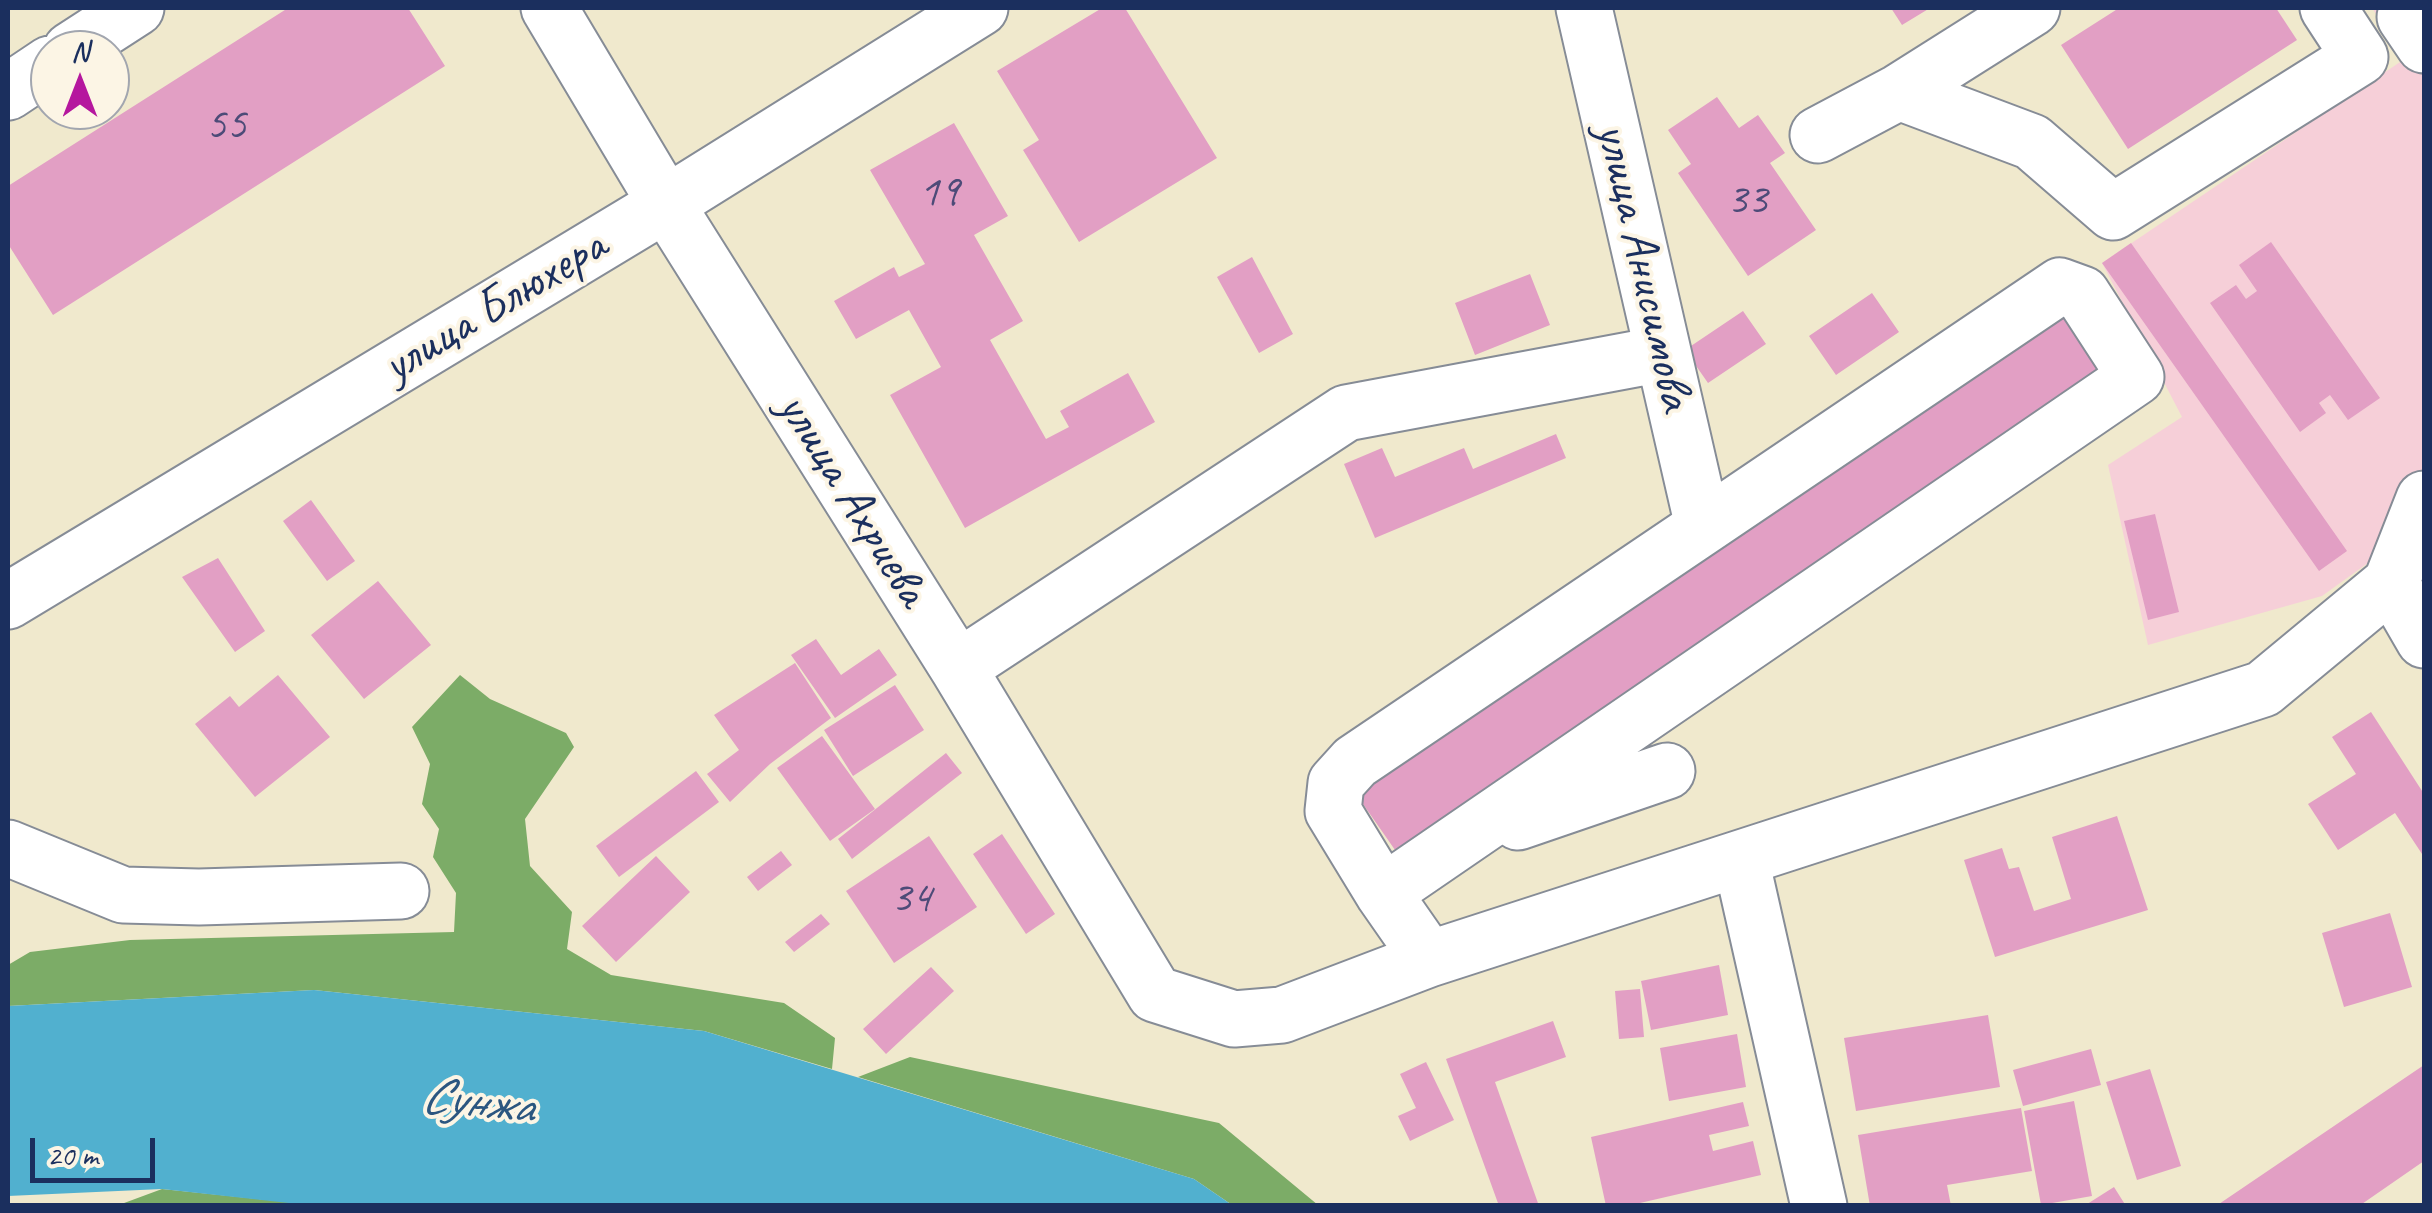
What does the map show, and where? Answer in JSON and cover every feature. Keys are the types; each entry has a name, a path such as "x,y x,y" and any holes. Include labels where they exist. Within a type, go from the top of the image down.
{"street":[{"path":"102,30 136,8"},
{"name":"улица Ахриева","path":"549,8 1155,994 1234,1020 1282,1015 1429,959"},
{"name":"улица Блюхера","path":"8,601 666,204 980,8"},
{"name":"улица Анисимова","path":"1584,8 1703,526"},
{"path":"1818,134 1899,92 2032,8"},
{"path":"1899,92 2032,142 2113,212 2360,58 2328,8"},
{"path":"2411,8 2405,17 2424,45"},
{"path":"8,92 30,77"},
{"path":"1383,892 2136,377 2082,294 2060,286 1355,762 1336,782 1333,811 1383,892 1429,959 2264,689 2392,583 2424,499"},
{"path":"958,668 1346,414 1662,354"},
{"path":"2392,583 2424,640"},
{"path":"1457,842 1667,772"},
{"path":"8,848 123,896 400,891"},
{"path":"1741,860 1819,1206"}],"shaded area":[{"path":"2372,8 2424,8 2424,480 2386,550 2322,596 2148,645 2108,465 2182,417 2102,263 2406,58"}],"green space":[{"path":"460,675 490,699 566,733 574,747 525,819 530,866 572,912 567,949 611,975 784,1003 835,1038 832,1069 704,1031 314,990 8,1006 8,965 30,952 130,940 454,932 456,893 433,857 439,829 422,804 430,764 412,727"},
{"path":"910,1057 1219,1123 1318,1205 1232,1205 1194,1179 858,1077"},
{"path":"162,1189 316,1205 116,1206"}],"water":[{"name":"Сунжа","path":"314,990 704,1031 1194,1179 1232,1205 316,1206 162,1189 8,1196 8,1006"}],"building":[{"path":"288,8 408,8 445,66 53,315 8,244 8,186 96,130 130,130 130,108"},
{"path":"1102,8 1125,8 1217,158 1079,242 1023,150 1039,140 997,71"},
{"path":"1891,8 1930,8 1902,25"},
{"path":"2119,8 2276,8 2297,40 2128,149 2061,45"},
{"path":"1717,97 1739,128 1758,115 1785,153 1770,163 1816,230 1748,276 1678,173 1691,164 1668,130"},
{"path":"954,123 1008,216 974,235 1023,321 990,340 1046,439 1069,427 1060,411 1128,373 1155,422 965,528 890,395 941,367 909,310 856,339 834,301 894,267 899,277 925,264 870,170"},
{"path":"2271,242 2380,398 2348,420 2330,395 2319,403 2326,413 2300,432 2210,303 2236,285 2246,299 2257,291 2239,265"},
{"path":"2131,243 2347,551 2319,571 2102,263"},
{"path":"1252,257 1293,334 1259,353 1217,277"},
{"path":"1530,274 1550,325 1475,355 1455,303"},
{"path":"1872,293 1899,332 1836,375 1809,336"},
{"path":"2061,308 2106,373 1402,860 1356,794"},
{"path":"1743,311 1766,344 1708,383 1685,350"},
{"path":"1556,434 1566,458 1375,538 1344,464 1382,448 1395,477 1464,448 1473,469"},
{"path":"311,500 355,561 327,581 283,521"},
{"path":"2155,514 2179,612 2148,620 2124,521"},
{"path":"218,558 265,631 235,652 182,577"},
{"path":"378,581 431,645 364,699 311,635"},
{"path":"816,639 841,675 879,649 897,675 835,718 791,655"},
{"path":"795,663 831,718 770,764 730,802 707,774 739,750 714,715"},
{"path":"278,675 330,737 255,797 195,724 230,696 239,707"},
{"path":"895,685 924,730 853,776 824,730"},
{"path":"2371,712 2424,794 2424,857 2395,813 2338,850 2308,804 2356,774 2332,737"},
{"path":"822,736 875,809 830,841 777,768"},
{"path":"946,753 962,773 852,859 838,839"},
{"path":"696,771 719,802 619,877 596,846"},
{"path":"2117,816 2148,910 1995,957 1964,860 2002,848 2009,869 2019,867 2034,911 2071,899 2052,837"},
{"path":"1002,834 1055,914 1026,934 973,854"},
{"path":"929,836 977,907 894,963 846,891"},
{"path":"781,851 792,865 758,891 747,877"},
{"path":"656,856 690,892 616,962 582,926"},
{"path":"2390,913 2412,987 2344,1007 2322,933"},
{"path":"821,914 830,924 794,952 785,942"},
{"path":"1719,965 1728,1015 1651,1030 1641,981"},
{"path":"931,967 954,991 886,1054 863,1029"},
{"path":"1640,989 1644,1037 1619,1039 1615,991"},
{"path":"1988,1015 2000,1087 1856,1111 1844,1038"},
{"path":"1553,1021 1566,1057 1495,1082 1539,1206 1499,1206 1446,1059"},
{"path":"1737,1034 1746,1087 1669,1101 1660,1048"},
{"path":"2091,1049 2101,1085 2023,1106 2013,1070"},
{"path":"1426,1062 1454,1120 1410,1141 1398,1116 1416,1108 1400,1074"},
{"path":"2424,1065 2424,1161 2359,1206 2216,1206"},
{"path":"2150,1069 2181,1166 2137,1180 2106,1082"},
{"path":"2074,1101 2092,1196 2041,1205 2024,1111"},
{"path":"1743,1102 1749,1126 1709,1135 1713,1151 1753,1141 1761,1175 1627,1206 1606,1206 1591,1137"},
{"path":"2021,1108 2032,1171 1947,1185 1951,1206 1870,1206 1858,1135"},
{"path":"2114,1187 2126,1206 2084,1206"}]}
